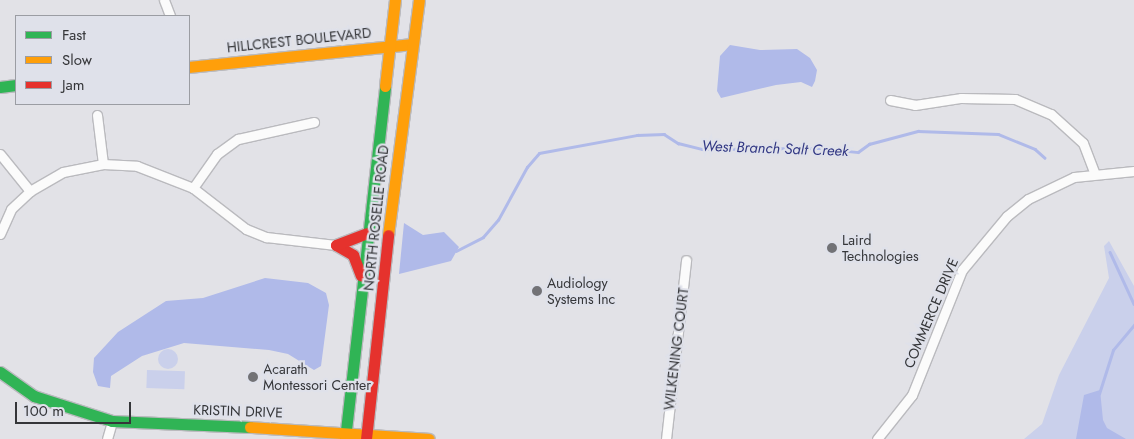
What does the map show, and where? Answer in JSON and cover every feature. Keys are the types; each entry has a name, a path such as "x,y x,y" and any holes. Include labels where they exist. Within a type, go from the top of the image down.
{"main road":[{"name":"NORTH ROSELLE ROAD","path":"345,435 387,46 395,0"},
{"name":"NORTH ROSELLE ROAD","path":"367,436 412,44 419,0"},
{"name":"HILLCREST BOULEVARD","path":"190,67 412,44"},
{"path":"0,87 15,85"},
{"path":"336,245 367,233"},
{"path":"336,245 352,255 362,277"},
{"name":"KRISTIN DRIVE","path":"0,372 34,396 112,421 367,436"},
{"path":"367,436 429,439"}],"street":[{"path":"164,0 170,15"},
{"path":"890,100 915,105 960,98 1015,99 1057,120 1083,143 1096,174"},
{"path":"97,115 103,164"},
{"path":"193,188 217,154 238,139 314,122"},
{"path":"0,154 30,191"},
{"path":"0,234 11,209 30,191 63,172 103,164 136,166 193,188 246,229 266,237 336,245"},
{"name":"COMMERCE DRIVE","path":"877,439 912,395 962,270 975,252 1028,198 1074,177 1134,171"},
{"name":"WILKENING COURT","path":"666,439 686,260"},
{"path":"108,439 112,421"}],"shaded area":[{"path":"1109,241 1134,286 1134,439 1024,439 1042,424 1059,375 1109,278 1104,246"},
{"path":"164,349 172,349 178,355 178,363 172,369 164,369 158,363 158,355"},
{"path":"147,370 185,371 184,389 146,388"}],"water":[{"path":"730,45 760,50 797,49 810,58 817,70 815,81 812,87 801,82 776,85 721,98 717,91 720,56"},
{"path":"404,223 423,235 444,232 459,247 451,261 399,274"},
{"path":"265,278 308,283 326,293 329,305 321,366 314,370 288,354 269,350 184,343 142,356 111,376 110,388 98,386 93,372 94,358 118,332 166,301 203,298"},
{"path":"1100,390 1103,420 1107,428 1126,439 1076,439 1084,395"}],"waterway":[{"name":"West Branch Salt Creek","path":"456,251 483,237 498,220 527,167 539,153 637,135 664,134 678,143 702,149 819,148 858,152 869,144 918,131 998,134 1035,149 1045,158"},
{"name":"West Branch Salt Creek","path":"1110,252 1134,304"},
{"name":"West Branch Salt Creek","path":"1099,394 1113,350 1134,325"}],"traffic: fast":[{"path":"0,87 15,85"},
{"path":"345,439 385,86"},
{"path":"0,372 34,396 112,421 250,427"}],"traffic: slow":[{"path":"385,86 395,0"},
{"path":"388,235 419,0"},
{"path":"190,67 412,44"},
{"path":"250,427 429,439"}],"traffic: jam":[{"path":"336,245 367,233"},
{"path":"366,439 388,235"},
{"path":"336,245 353,255 361,276"}],"place":[{"name":"Laird Technologies","path":"832,248"},
{"name":"Audiology Systems Inc","path":"537,291"},
{"name":"Acarath Montessori Center","path":"253,377"}]}
